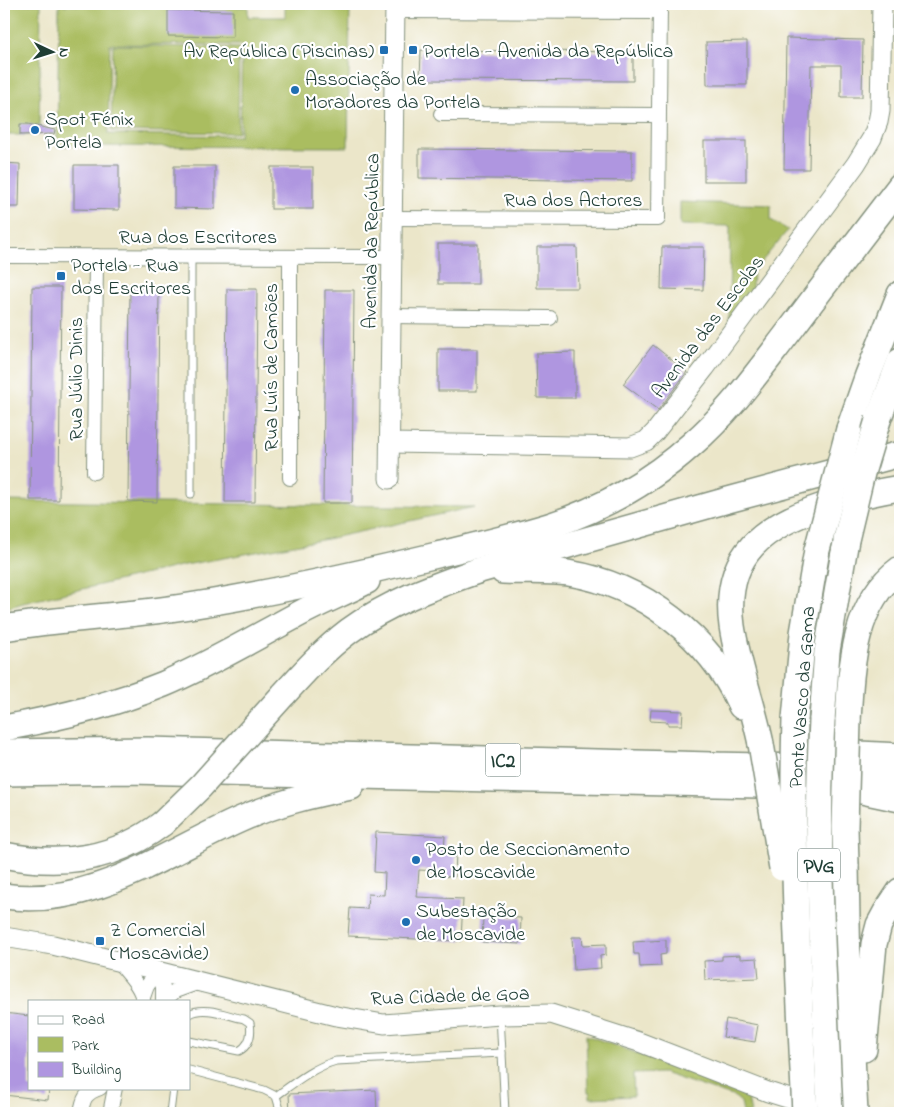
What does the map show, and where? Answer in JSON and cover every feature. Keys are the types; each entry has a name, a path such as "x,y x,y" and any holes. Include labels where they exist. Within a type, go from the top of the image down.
{"highway":[{"path":"4,628 160,610 244,598 306,586 550,526 620,495 642,483 672,461 709,430 723,415 900,186"},
{"name":"Ponte Vasco da Gama","path":"804,1113 793,834 795,719 804,633 817,550 849,429 871,366 900,294"},
{"name":"Ponte Vasco da Gama","path":"830,1113 818,834 819,774 827,651 846,540 862,474 878,420 900,360"},
{"path":"4,855 39,860 64,860 92,857 112,852 136,842 163,823 201,786 282,695 321,655 350,630 397,602 480,570 900,454"},
{"path":"798,954 756,717 743,675 732,624 732,588 736,573 744,557 754,543 768,531 785,521 840,501 900,488"},
{"path":"4,728 77,713 165,683 212,662 299,614 339,596 395,565"},
{"path":"856,1113 848,978 845,827 848,721 853,659 864,618 872,599 881,586 900,569"},
{"path":"480,570 568,573 608,584 644,600 663,612 699,643 730,683 761,744"},
{"name":"IC2","path":"4,752 148,750 806,766 862,772 900,779"},
{"path":"712,765 859,754 900,756"},
{"name":"IC2","path":"4,773 130,771 806,786 862,791 900,799"},
{"path":"4,896 48,896 85,889 136,871 266,808 314,794 403,777"},
{"path":"856,1113 874,944 879,925 900,891"}],"street":[{"name":"Avenida das Escolas","path":"390,443 630,447 646,441 705,368 864,152 875,130 880,111 882,4"},
{"name":"Avenida da República","path":"389,479 395,8"},
{"path":"395,8 660,8"},
{"name":"Rua dos Actores","path":"393,218 658,219 660,8"},
{"path":"442,114 658,115"},
{"name":"Rua dos Escritores","path":"4,256 392,257"},
{"name":"Rua Júlio Dinis","path":"94,472 96,256"},
{"name":"Rua Luís de Camões","path":"290,257 290,478"},
{"path":"392,316 550,318"},
{"name":"Rua Cidade de Goa","path":"4,937 53,945 336,1016 384,1024 500,1015 551,1014 639,1042 768,1092 838,1113"},
{"name":"Rua Cidade de Goa","path":"4,946 26,941"},
{"path":"116,960 134,982 143,999"},
{"path":"143,999 147,986 158,971"},
{"path":"158,971 163,987 163,1000"},
{"path":"164,1000 175,991 200,982"},
{"path":"80,1113 84,1099 89,1092 94,1090"},
{"path":"110,1113 115,1090"}],"lane":[{"path":"191,256 191,494"},
{"path":"190,1013 195,1010 202,1010 244,1020 250,1023 251,1031 249,1042 238,1051 190,1042"},
{"path":"500,1015 505,1113"},
{"path":"276,1096 325,1064 336,1061 502,1053"},
{"path":"190,1070 264,1090 276,1096 281,1113"},
{"path":"170,1113 173,1090"}],"green space":[{"path":"4,4 41,4 39,135 4,135"},
{"name":"Associação de Moradores da Portela","path":"285,4 350,4 348,147 57,146 59,5 248,7 248,17 285,17","holes":["110,44 242,45 240,136 108,134"]},
{"path":"113,45 239,48 238,133 111,131"},
{"path":"680,202 771,205 771,220 788,230 753,272 752,291 729,323 730,226 680,225"},
{"path":"4,501 474,507 327,539 185,565 4,609"},
{"path":"586,1035 738,1090 748,1099 751,1113 743,1113 741,1102 735,1097 663,1073 633,1074 634,1096 590,1098 590,1092 588,1092"}],"building":[{"path":"168,10 233,11 233,37 168,36"},
{"path":"786,38 863,40 862,97 841,97 841,65 811,65 809,169 784,169"},
{"path":"747,41 747,85 707,85 706,42"},
{"path":"421,50 633,52 633,81 420,80"},
{"path":"20,124 55,130 54,134 20,135"},
{"path":"704,141 746,141 746,181 704,181"},
{"path":"419,149 632,151 632,181 419,178"},
{"path":"4,163 20,164 19,207 4,207"},
{"path":"74,165 119,165 119,210 74,209"},
{"path":"174,166 215,166 215,209 174,208"},
{"path":"271,167 313,167 313,209 271,209"},
{"path":"438,244 478,244 478,284 438,284"},
{"path":"537,247 577,247 578,288 537,288"},
{"path":"662,247 704,247 703,290 661,289"},
{"path":"32,287 61,287 59,500 30,500"},
{"path":"130,287 159,288 157,502 128,501"},
{"path":"227,289 257,289 255,502 225,502"},
{"path":"325,290 354,290 352,503 323,503"},
{"path":"653,345 687,372 658,410 623,384"},
{"path":"438,349 477,349 477,391 438,391"},
{"path":"575,352 575,398 537,398 536,353"},
{"path":"651,710 683,711 682,725 668,725 668,722 650,721"},
{"path":"376,832 445,836 444,851 456,852 455,877 439,876 439,871 419,870 417,897 463,899 461,941 348,936 350,908 367,909 368,894 384,895 385,873 374,872"},
{"path":"483,916 521,918 520,944 482,942"},
{"path":"572,937 582,937 583,945 606,944 606,955 600,956 601,968 574,970"},
{"path":"666,940 666,954 660,955 661,966 640,967 639,954 634,954 633,942"},
{"path":"740,955 740,959 757,958 759,978 705,980 704,961 722,960 722,956"},
{"path":"4,1013 28,1016 28,1090 49,1090 48,1100 4,1095"},
{"path":"726,1019 758,1025 755,1042 723,1037"},
{"path":"376,1090 377,1113 290,1113 289,1094"}],"place":[{"name":"Av República (Piscinas)","path":"384,50"},
{"name":"Portela - Avenida da República","path":"413,50"},
{"name":"Associação de Moradores da Portela","path":"295,90"},
{"name":"Spot Fénix Portela","path":"35,130"},
{"name":"Portela - Rua dos Escritores","path":"61,276"},
{"name":"Posto de Seccionamento de Moscavide","path":"416,860"},
{"name":"Subestação de Moscavide","path":"406,922"},
{"name":"Z Comercial (Moscavide)","path":"100,941"}]}
